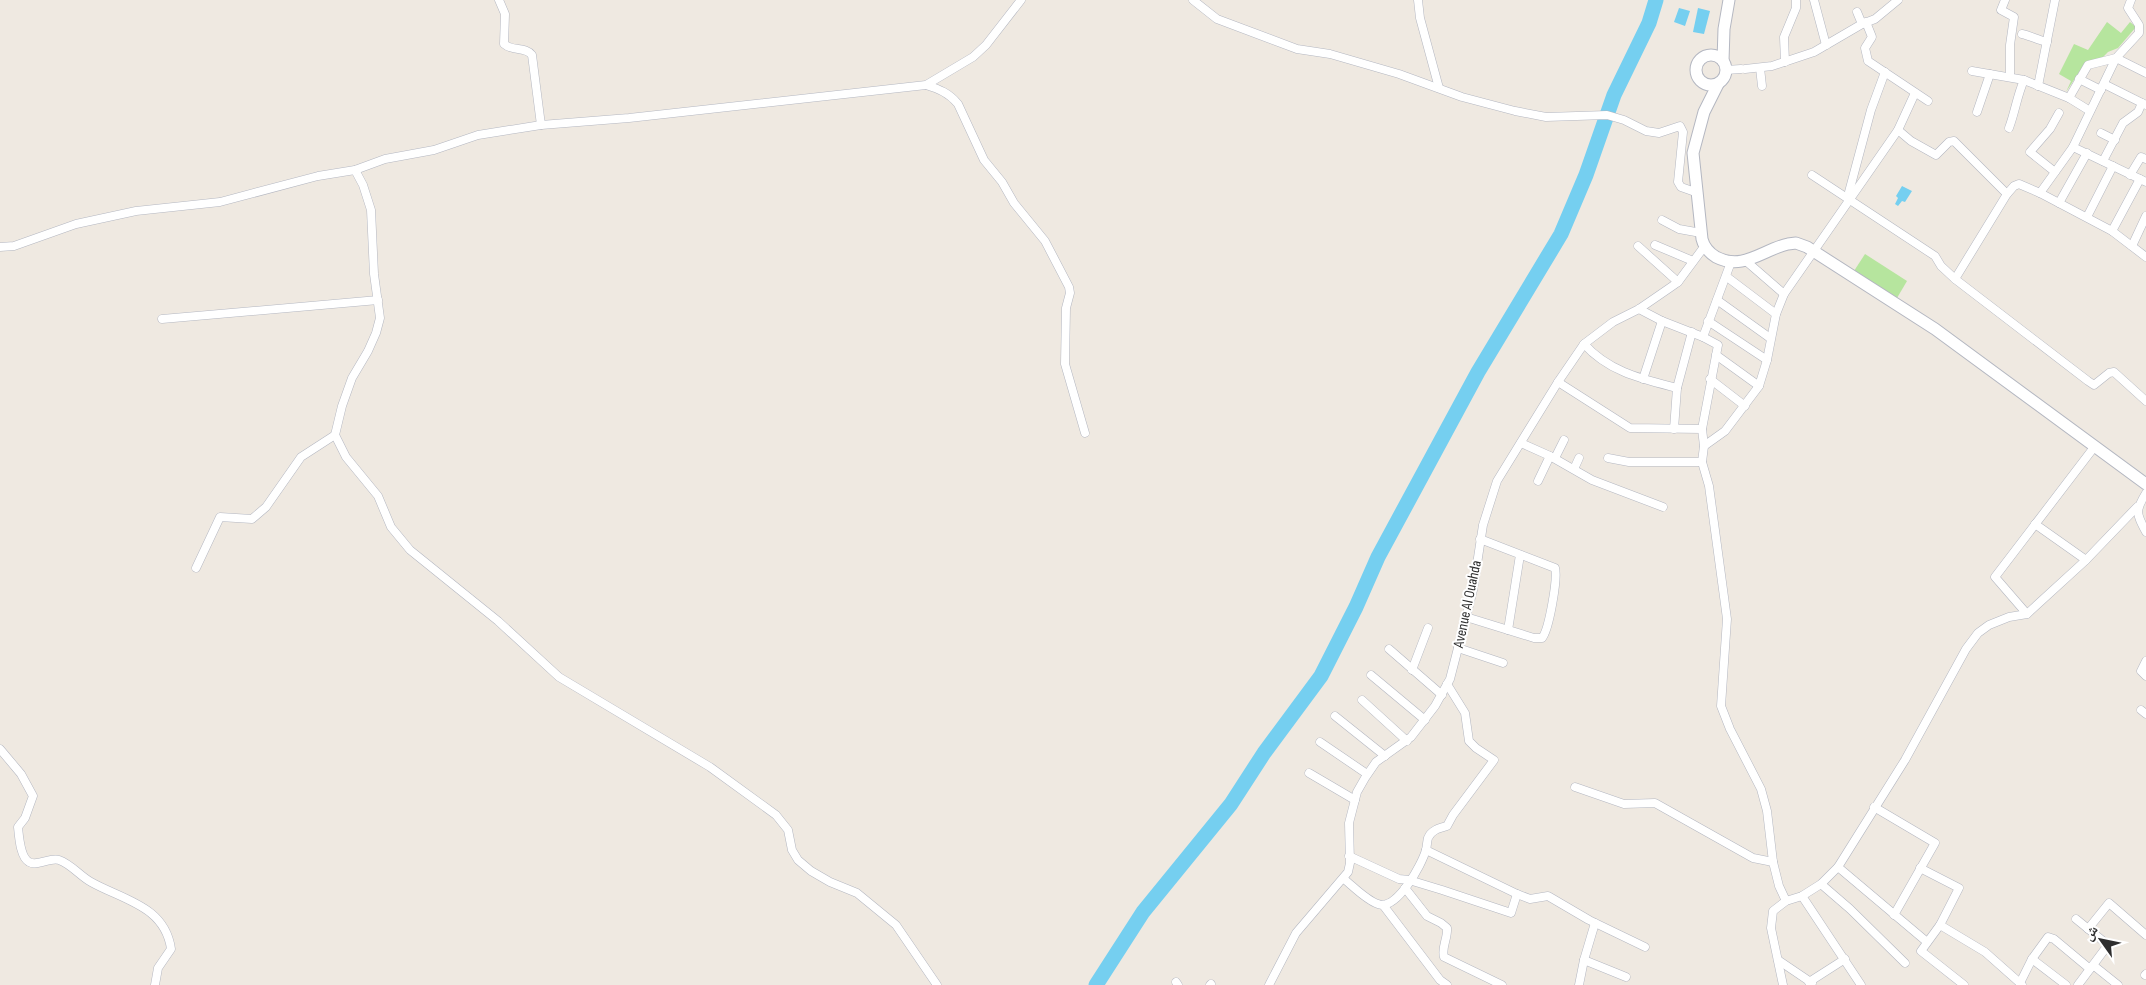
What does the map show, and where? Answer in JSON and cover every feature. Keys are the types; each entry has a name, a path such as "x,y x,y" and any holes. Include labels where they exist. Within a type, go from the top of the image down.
{"street":[{"path":"498,0 505,14 504,44 512,50 524,50 532,55 541,125"},
{"path":"926,85 973,57 986,45 1022,0"},
{"path":"1194,0 1216,19 1298,49 1330,54 1514,111 1546,117 1607,115 1624,120 1646,131 1659,133 1680,126 1683,132 1678,182 1681,187 1698,193"},
{"path":"1418,0 1420,18 1439,88"},
{"path":"1729,0 1724,29 1724,78 1718,84 1704,112 1693,153 1704,247 1716,256 1731,262 1746,261 1777,246 1788,244 1796,243 1813,250 1934,329 2146,484"},
{"path":"1785,62 1784,37 1796,8 1796,0"},
{"path":"1814,0 1826,45"},
{"path":"1711,55 1725,65 1743,69 1760,68 1785,62 1814,52 1864,23 1875,19 1891,3 1898,0"},
{"path":"2005,0 2001,10 2014,17 2010,45 2010,76"},
{"path":"2038,86 2055,0"},
{"path":"2040,193 2073,146 2116,58 2143,35 2128,8 2131,0"},
{"path":"1857,12 1872,37 1865,48 1866,58 1928,101"},
{"path":"1718,84 1709,85 1702,81 1697,74 1697,65 1703,58 1711,55 1724,29"},
{"path":"2022,34 2047,42"},
{"path":"2069,98 2090,63 2116,58 2146,73"},
{"path":"1760,68 1762,86"},
{"path":"1972,71 2010,76 2024,80 2069,98 2090,111"},
{"path":"1850,200 1849,192 1871,110 1885,72"},
{"path":"1977,112 1990,74"},
{"path":"2080,79 2144,104 2138,112 2122,123 2104,161"},
{"path":"2009,128 2016,110 2016,100 2024,80"},
{"path":"1702,81 1704,112"},
{"path":"0,247 14,246 85,222 136,211 220,202 318,176 355,170 386,159 455,144 478,135 541,125 629,118 926,85 943,90 952,96 958,104 984,160 1044,241 1069,287 1070,293 1066,308 1065,364 1085,433"},
{"path":"1704,446 1725,431 1759,386 1767,360 1776,314 1784,294 1898,130 1915,93"},
{"path":"2055,172 2030,152 2050,129 2059,113"},
{"path":"1898,130 1916,145 1936,155 1949,142 1954,141 2007,194"},
{"path":"2102,133 2115,140"},
{"path":"2073,146 2143,181 2112,231"},
{"path":"2059,203 2087,153"},
{"path":"2130,175 2141,157 2146,159"},
{"path":"2087,217 2113,166"},
{"path":"355,170 363,185 371,210 380,318 376,333 352,378 342,406 335,435 346,457 378,496 391,526 410,550 498,622 559,677 710,768 776,815 788,830 792,850 798,860 811,871 830,882 857,894 896,925 937,985"},
{"path":"1812,174 1935,256 1941,266 1955,279 2088,381 2094,385 2109,373 2114,372 2146,401"},
{"path":"1955,279 2007,194 2014,186 2019,184 2112,231 2146,257"},
{"path":"2132,246 2146,216"},
{"path":"1662,220 1679,229 1696,234 1701,233"},
{"path":"1655,244 1693,261"},
{"path":"1638,246 1678,282"},
{"name":"Avenue Al Ouahda","path":"1269,985 1296,933 1348,872 1350,856 1349,823 1355,800 1367,774 1376,762 1407,741 1425,720 1447,684 1466,617 1480,539 1497,481 1558,382 1584,344 1613,322 1639,309 1678,282 1704,247"},
{"path":"1746,261 1784,294"},
{"path":"1702,337 1727,278 1731,262"},
{"path":"1727,278 1776,314"},
{"path":"162,319 378,300"},
{"path":"1717,300 1770,338"},
{"path":"1639,309 1718,345 1710,379 1702,430 1704,446 1702,462 1709,486 1727,619 1721,706 1730,729 1761,789 1767,811 1773,862 1779,886 1786,901"},
{"path":"1643,379 1662,321"},
{"path":"1708,321 1767,360"},
{"path":"1674,429 1677,388 1692,332"},
{"path":"1584,344 1597,358 1623,373 1677,388"},
{"path":"1716,355 1759,386"},
{"path":"1710,379 1745,406"},
{"path":"1558,382 1630,428 1702,430"},
{"path":"196,568 220,516 252,519 266,508 301,457 335,435"},
{"path":"1538,481 1564,440"},
{"path":"1521,443 1552,457 1592,480 1663,507"},
{"path":"2027,614 1995,577 2095,446"},
{"path":"1574,469 1579,458"},
{"path":"1608,458 1629,462 1702,462"},
{"path":"1783,985 1770,918 1775,908 1786,901 1802,896 1822,884 1838,867 1905,760 1966,649 1978,633 1999,621 2027,614 2086,560 2138,507 2146,493"},
{"path":"2138,507 2137,512 2146,532"},
{"path":"2035,524 2086,560"},
{"path":"1466,617 1534,638 1542,638 1546,632 1556,577 1556,571 1552,565 1480,539"},
{"path":"1508,630 1520,555"},
{"path":"1412,670 1428,628"},
{"path":"1458,648 1503,663"},
{"path":"1389,649 1442,694"},
{"path":"2146,661 2141,671 2146,676"},
{"path":"1371,675 1425,720"},
{"path":"1344,879 1373,902 1388,905 1398,898 1426,850 1428,837 1437,828 1447,826 1494,760 1469,742 1465,713 1447,684"},
{"path":"1362,700 1407,741"},
{"path":"1335,716 1385,756"},
{"path":"1320,742 1367,774"},
{"path":"0,749 21,774 33,796 25,818 18,827 25,857 29,862 34,864 46,860 58,860 90,881 131,900 160,920 170,939 171,949 158,968 154,985"},
{"path":"1309,773 1355,800"},
{"path":"1575,787 1624,804 1655,803 1753,858 1773,862"},
{"path":"1874,807 1935,843 1894,915"},
{"path":"1426,850 1530,899 1548,896 1595,923 1645,947"},
{"path":"1350,856 1399,880 1409,880 1511,913 1517,894"},
{"path":"1838,867 1927,942"},
{"path":"1920,868 1959,888 1940,925 1921,951 1964,985"},
{"path":"1822,884 1905,963"},
{"path":"1405,888 1427,916 1447,928 1443,951 1444,957 1502,985"},
{"path":"1802,896 1861,985"},
{"path":"2088,929 2109,903 2146,935"},
{"path":"1383,905 1440,980 1447,985"},
{"path":"2076,919 2108,945 2078,985"},
{"path":"1579,985 1595,923"},
{"path":"1940,925 1985,952 2021,984 2032,959 2048,937 2054,939 2118,985"},
{"path":"1778,960 1811,983 1845,959"},
{"path":"2032,959 2066,985"},
{"path":"1584,960 1626,977"}],"green space":[{"path":"2107,22 2121,33 2130,22 2136,27 2118,48 2108,52 2101,59 2085,63 2066,92 2071,81 2059,74 2074,44 2088,50"},
{"path":"1865,254 1907,281 1897,298 1854,271"}],"water":[{"path":"1679,8 1690,11 1685,26 1674,22"},
{"path":"1698,8 1710,11 1704,34 1693,32"},
{"path":"1902,186 1912,191 1905,202 1902,201 1898,206 1895,204 1898,198 1896,196"}],"waterway":[{"path":"1096,985 1143,912 1231,804 1264,753 1321,676 1356,607 1378,557 1478,372 1561,234 1586,175 1614,95 1649,23 1656,0"}]}
